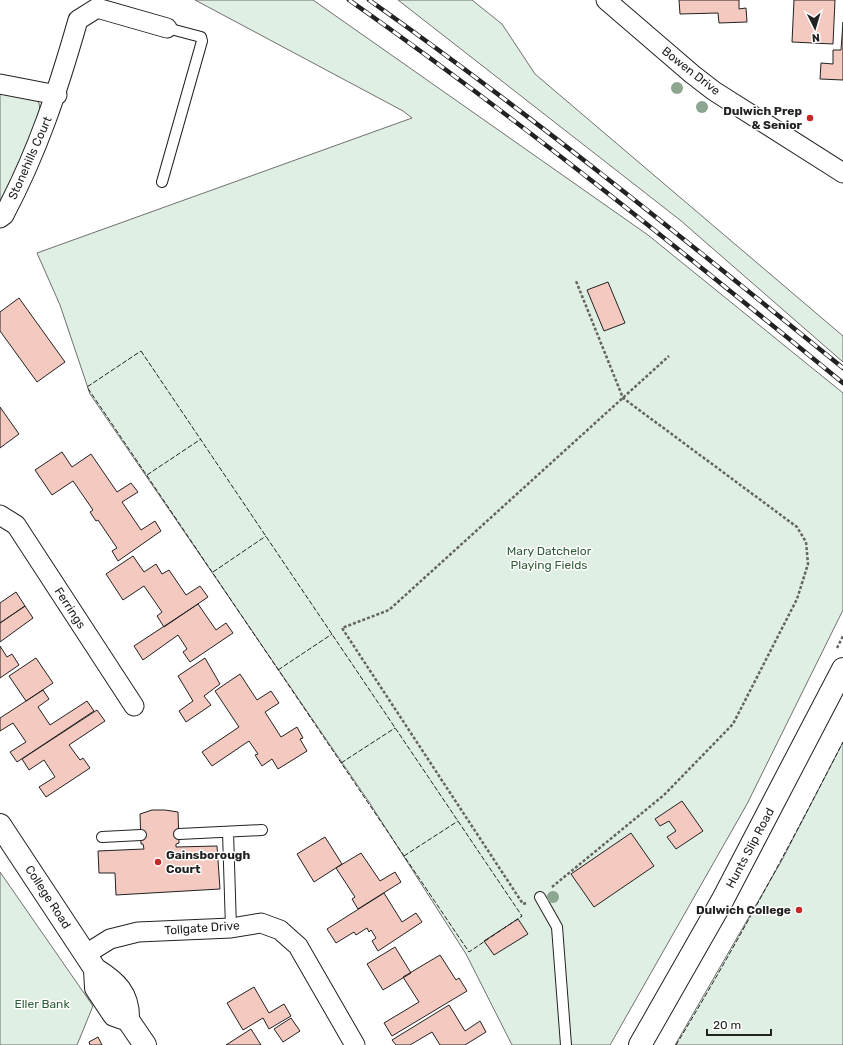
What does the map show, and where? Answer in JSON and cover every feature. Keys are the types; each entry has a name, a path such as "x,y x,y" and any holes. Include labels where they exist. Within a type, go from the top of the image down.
{"street":[{"name":"Bowen Drive","path":"606,0 714,91 843,173"},
{"name":"Stonehills Court","path":"0,218 4,215 25,176 57,95 78,20 85,14 98,8 167,28"},
{"path":"0,84 57,95"},
{"name":"Ferrings","path":"0,515 16,525 134,706"},
{"name":"Hunts Slip Road","path":"640,1045 722,901 843,669"},
{"name":"College Road","path":"0,825 90,962 112,979 128,1005 128,1020 145,1045"},
{"name":"Tollgate Drive","path":"90,962 110,939 138,932 232,928 261,923 280,930 298,946 355,1045"}],"lane":[{"path":"162,182 202,41 201,37 167,28"},
{"path":"179,834 262,830"},
{"path":"228,832 232,928"},
{"path":"102,837 141,835"},
{"path":"540,897 556,927 566,1045"}],"path":[{"path":"576,281 623,398 797,527 806,542 808,564 797,599 733,724 664,795 540,897 523,904 342,628 389,610 623,398 669,356"}],"green space":[{"name":"Mary Datchelor Playing Fields","path":"195,0 313,0 648,235 843,393 843,610 747,804 610,1045 512,1045 466,954 369,802 90,394 60,305 37,253 412,118 403,111"},
{"path":"398,0 472,0 502,24 535,74 843,336 843,362 680,220"},
{"path":"0,93 34,98 39,103 40,110 22,166 0,203"},
{"name":"Dulwich College","path":"843,742 843,1045 675,1045 782,860"},
{"name":"Eller Bank","path":"0,872 93,1006 77,1045 0,1045"}],"building":[{"path":"679,0 739,0 739,9 746,8 747,22 719,23 718,13 680,14"},
{"path":"794,0 835,0 833,44 792,42"},
{"path":"843,22 843,80 820,79 821,63 833,64 833,50 841,50"},
{"path":"608,282 625,323 604,331 587,290"},
{"path":"19,298 65,362 37,382 0,331 0,312"},
{"path":"0,407 19,434 0,448"},
{"path":"62,452 72,467 91,454 117,492 131,483 138,492 122,502 141,530 155,521 161,531 118,561 112,551 117,548 98,520 96,521 90,512 93,510 73,481 52,495 35,470"},
{"path":"133,556 144,572 156,564 162,574 169,570 186,595 200,586 208,597 164,627 157,616 162,612 144,586 123,600 106,574"},
{"path":"16,592 25,606 0,623 0,603"},
{"path":"198,604 216,630 226,623 233,633 190,662 183,652 187,649 178,635 143,660 134,646"},
{"path":"25,606 33,618 0,642 0,623"},
{"path":"0,646 7,657 12,654 19,665 0,678"},
{"path":"36,658 53,683 26,701 9,676"},
{"path":"205,658 220,684 204,696 211,705 186,722 179,711 193,701 178,676"},
{"path":"240,674 257,700 271,691 279,703 265,712 281,737 297,727 303,738 300,739 307,751 278,769 272,759 262,766 255,755 258,754 249,741 212,766 202,752 239,727 215,691"},
{"path":"43,690 49,699 38,707 50,725 87,701 94,711 17,762 10,752 26,742 13,723 0,731 0,718"},
{"path":"97,710 105,721 69,745 80,760 83,758 90,768 46,797 39,787 55,777 44,760 29,770 22,759"},
{"path":"682,801 703,831 676,849 667,837 676,831 669,821 660,826 655,819"},
{"name":"Gainsborough Court","path":"152,810 178,812 179,843 176,844 176,847 217,846 220,889 116,895 115,873 99,873 98,851 144,849 143,844 141,844 140,814"},
{"path":"631,833 654,866 594,907 571,874"},
{"path":"325,837 342,864 314,882 297,854"},
{"path":"361,853 380,881 395,872 401,882 358,909 352,899 355,897 336,868"},
{"path":"384,893 402,922 416,913 422,922 378,951 372,941 376,938 371,930 369,932 367,928 356,935 354,932 336,943 327,929"},
{"path":"518,919 528,934 494,955 484,941"},
{"path":"395,947 411,973 383,990 367,964"},
{"path":"440,955 456,980 459,978 467,991 392,1036 384,1023 419,1002 403,977"},
{"path":"254,987 269,1013 284,1004 291,1016 269,1029 263,1018 243,1030 227,1003"},
{"path":"449,1005 465,1031 480,1021 486,1032 465,1045 440,1045 432,1032 410,1045 396,1045 392,1040"},
{"path":"291,1018 300,1031 283,1042 274,1029"},
{"path":"251,1029 261,1045 226,1045"},
{"path":"98,1037 102,1045 90,1045 89,1042"}],"railway":[{"path":"349,0 413,45 600,187 843,383"},
{"path":"369,0 490,88 550,134 843,368"}],"fence":[{"path":"141,351 522,916 469,952 87,387 141,351"},
{"path":"147,475 201,439"},
{"path":"213,572 266,536"},
{"path":"278,670 332,634"},
{"path":"341,763 395,728"},
{"path":"676,1045 762,895 843,742"},
{"path":"404,856 458,821"}],"place":[{"name":"Dulwich Prep & Senior","path":"810,118"},
{"name":"Gainsborough Court","path":"158,862"},
{"name":"Dulwich College","path":"799,910"}]}
